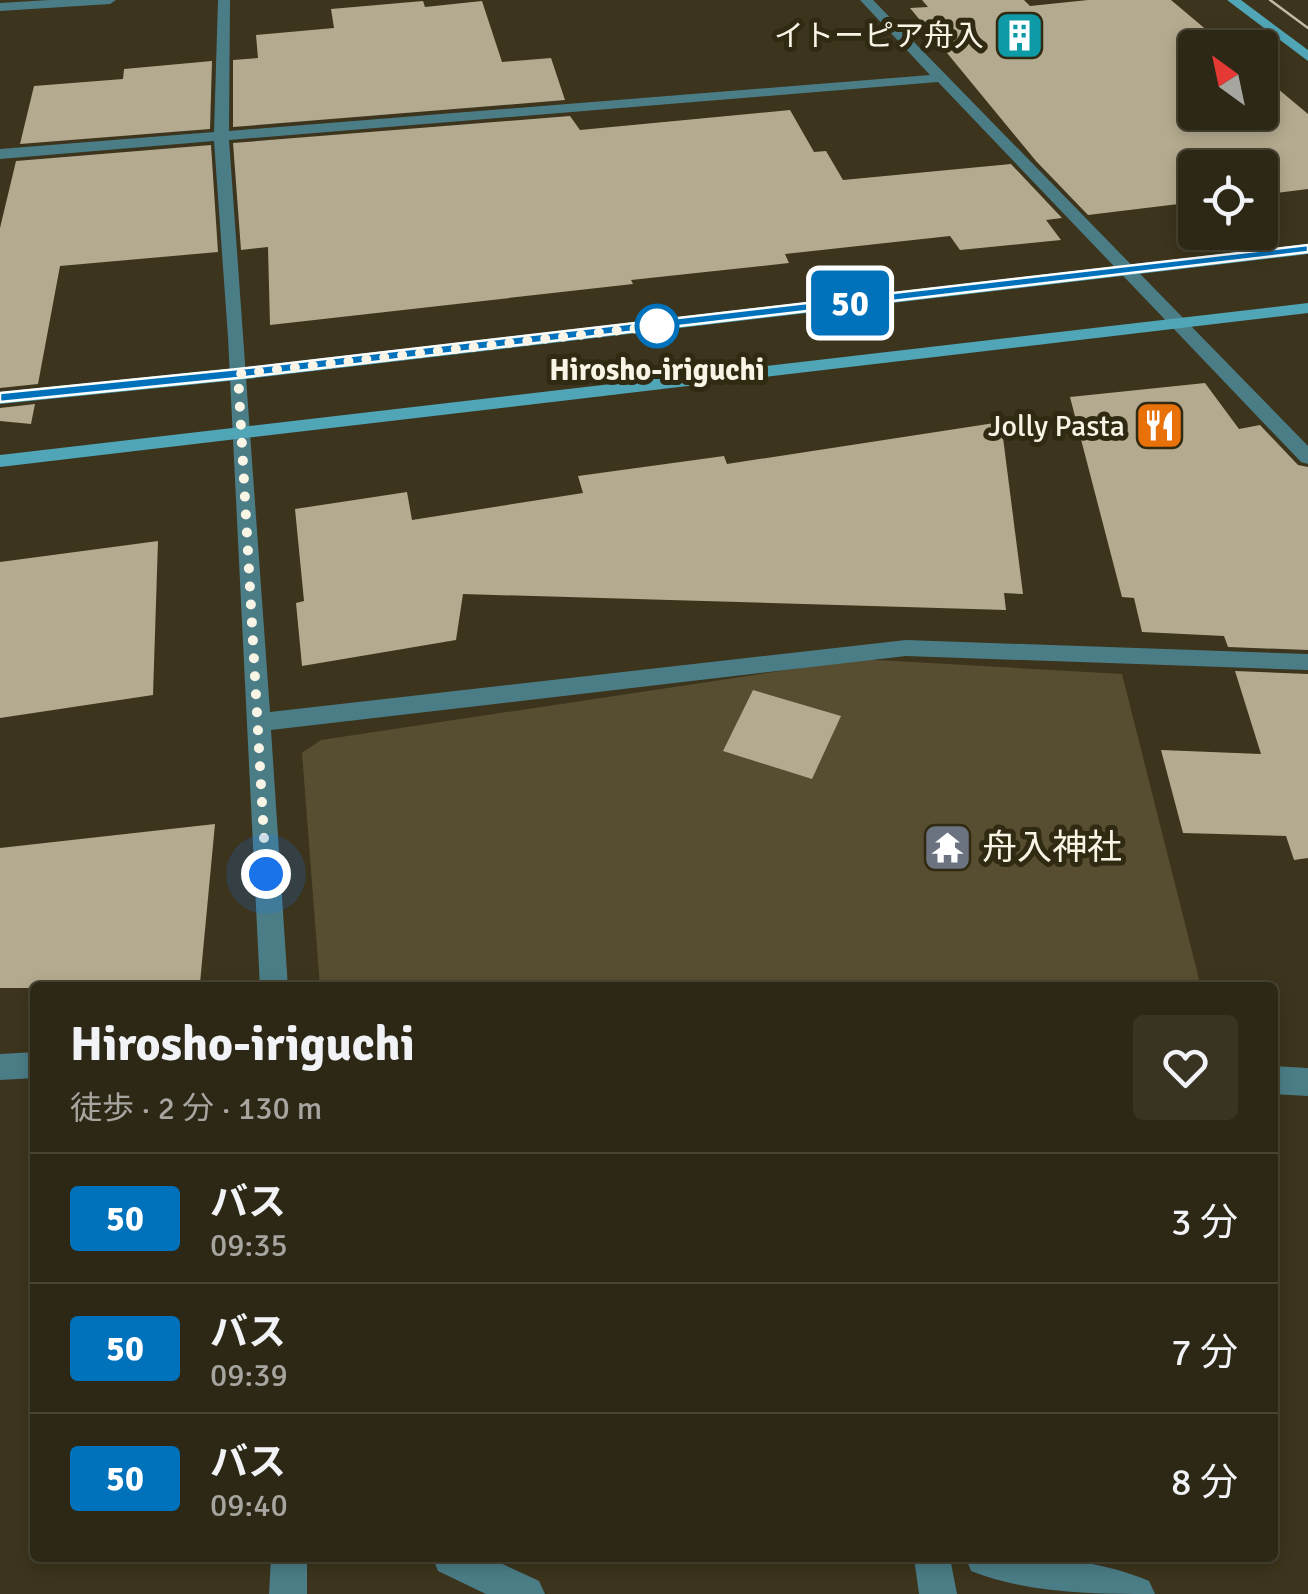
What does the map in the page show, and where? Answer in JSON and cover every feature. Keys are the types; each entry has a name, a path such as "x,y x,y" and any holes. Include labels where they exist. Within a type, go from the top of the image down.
{"street":[{"path":"0,7 110,0"},
{"path":"224,0 222,137 274,982"},
{"path":"866,0 1308,458"},
{"path":"1232,0 1308,57"},
{"path":"0,154 940,78"},
{"path":"0,398 238,374 1308,249"},
{"path":"0,462 1308,308"},
{"path":"256,724 906,648 1308,662"},
{"path":"0,1067 30,1065"},
{"path":"1278,1080 1308,1082"},
{"path":"288,1594 289,1562"},
{"path":"459,1562 526,1594"},
{"path":"933,1562 938,1594"},
{"path":"1001,1562 1136,1594"}],"shaded area":[{"path":"860,659 1122,674 1200,982 320,982 302,753 321,740"}],"building":[{"path":"922,0 1024,0 1030,6 1088,0 1171,0 1207,30 1178,30 1178,130 1278,130 1278,89 1308,114 1308,189 1278,193 1278,150 1178,150 1178,204 1088,215 1036,161 910,8 928,7"},
{"path":"423,1 425,7 482,1 502,62 551,58 565,100 233,127 233,60 258,58 256,35 334,28 331,9"},
{"path":"212,61 210,129 20,144 34,86 123,79 124,69"},
{"path":"790,110 814,152 826,151 843,180 1011,164 1062,218 1046,220 1061,240 960,250 950,236 785,254 789,263 631,280 633,284 270,325 268,247 241,250 233,143 570,116 580,130"},
{"path":"211,145 218,252 60,266 38,384 0,388 0,228 16,161"},
{"path":"1205,383 1239,429 1260,425 1298,465 1308,467 1308,650 1228,647 1224,636 1142,632 1134,598 1122,597 1070,397"},
{"path":"35,404 31,424 0,421 0,408"},
{"path":"1001,422 1023,594 1004,593 1006,610 463,594 456,640 302,666 296,603 304,601 295,509 407,492 412,520 583,493 578,476 724,456 727,464"},
{"path":"158,541 153,695 0,718 0,562"},
{"path":"1235,671 1308,674 1308,858 1294,860 1286,836 1183,833 1161,750 1261,754"},
{"path":"753,690 841,716 812,779 723,751"},
{"path":"215,824 200,982 30,982 30,988 0,988 0,848"}],"tram line":[{"path":"1270,0 1308,28"}],"bus line":[{"name":"50","path":"0,398 238,374 1308,249"}],"place":[{"name":"イトーピア舟入","path":"1019,36"},
{"name":"Hirosho-iriguchi","path":"657,326"},
{"name":"Jolly Pasta","path":"1160,426"},
{"name":"舟入神社","path":"947,847"}],"route":[{"path":"266,874 238,374 674,324 657,326"}]}
